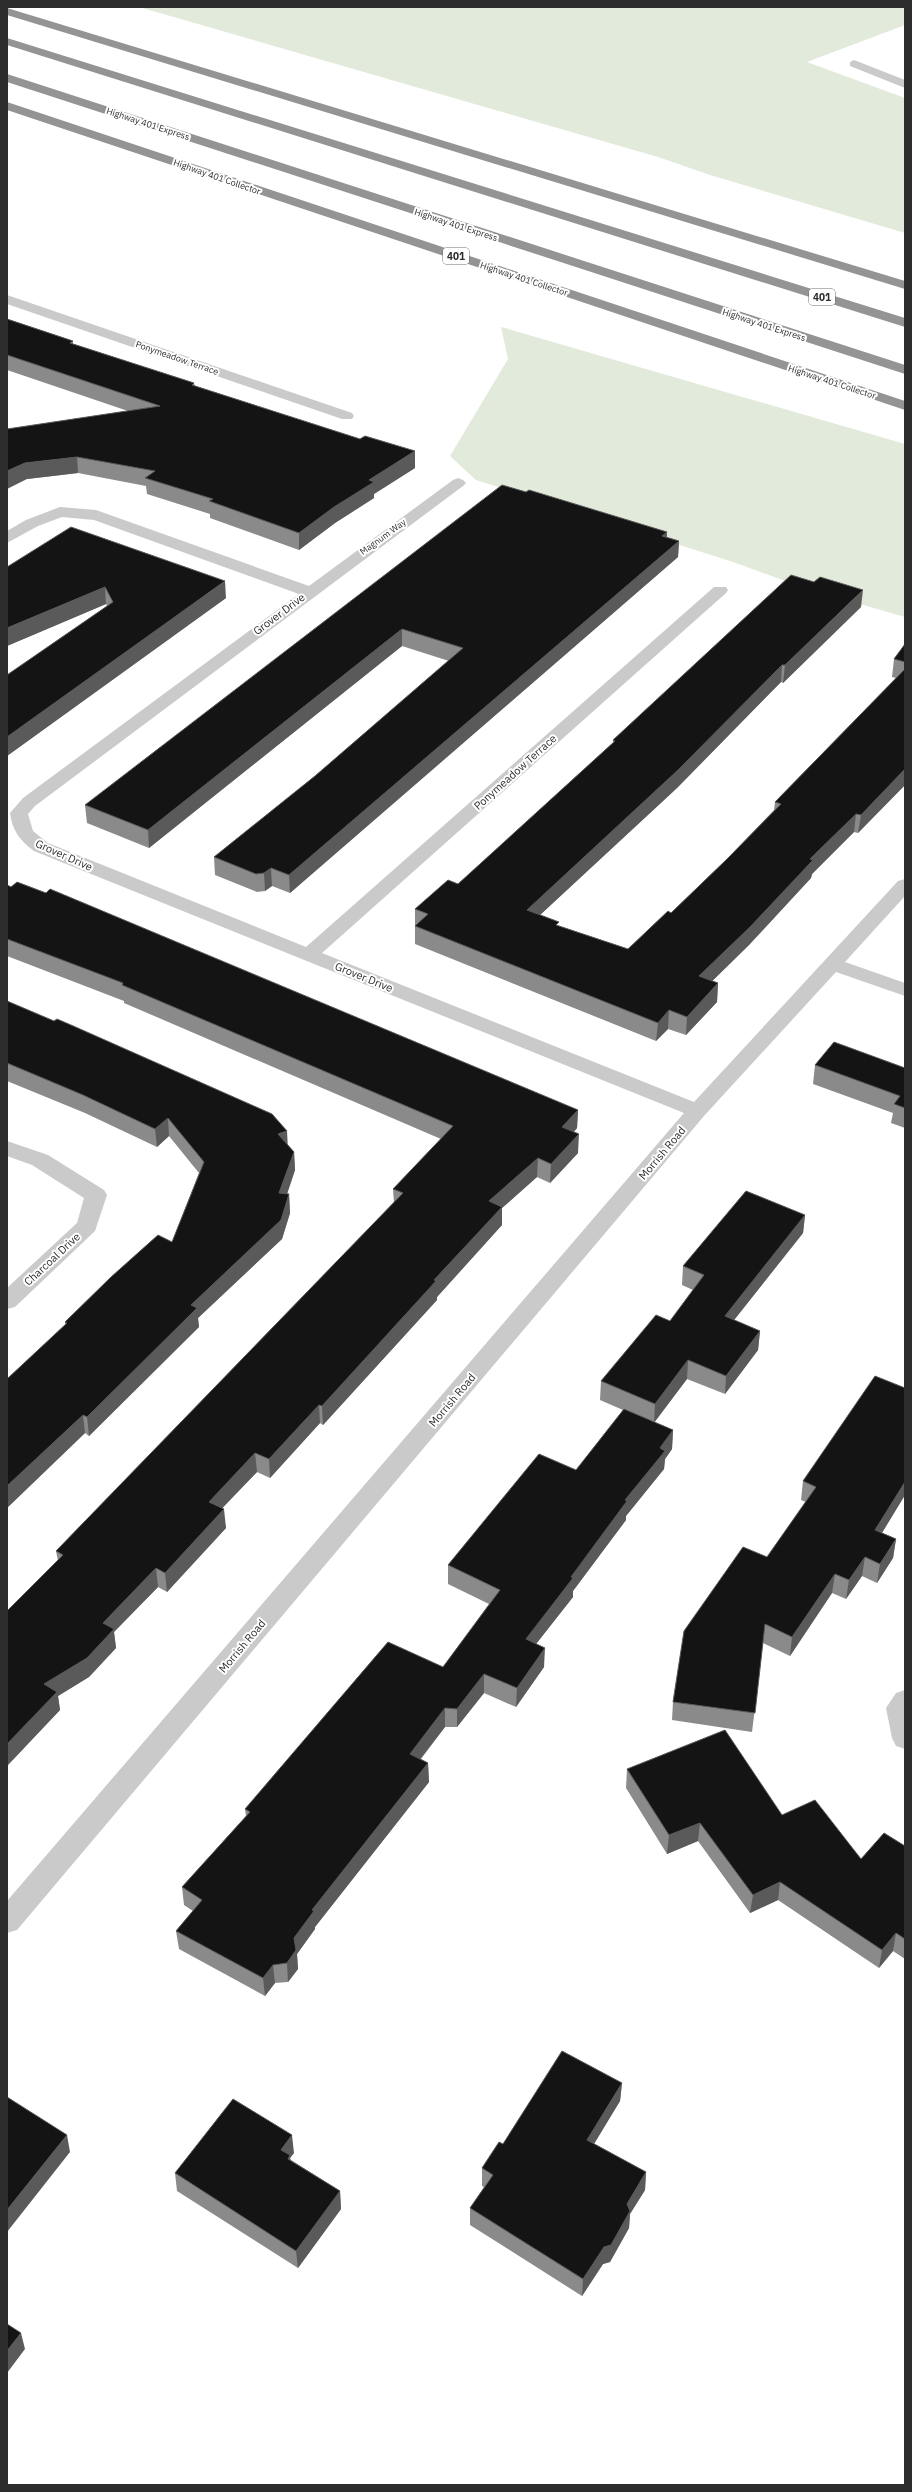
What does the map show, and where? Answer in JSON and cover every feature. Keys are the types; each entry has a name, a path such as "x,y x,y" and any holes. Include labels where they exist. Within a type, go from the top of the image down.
{"highway":[{"path":"7,11 905,285"},
{"name":"401","path":"7,41 905,323"},
{"name":"Highway 401 Express","path":"7,78 905,370"},
{"name":"Highway 401 Collector","path":"7,106 905,406"}],"street":[{"path":"854,64 905,84"},
{"name":"Ponymeadow Terrace","path":"7,299 346,416"},
{"name":"Magnum Way","path":"309,592 458,483"},
{"name":"Grover Drive","path":"7,538 32,523 60,512 96,514 309,592"},
{"name":"Ponymeadow Terrace","path":"309,954 720,590"},
{"name":"Grover Drive","path":"309,592 29,802 19,813 19,825 29,838 41,847 697,1111"},
{"name":"Morrish Road","path":"7,1922 697,1111 905,886"},
{"path":"833,964 905,990"},
{"name":"Charcoal Drive","path":"7,1148 40,1160 96,1195 87,1226 7,1301"},
{"path":"905,1700 899,1708 905,1738"}],"green space":[{"path":"139,7 905,7 905,25 807,62 905,98 905,233 710,175 658,157"},
{"path":"501,327 905,444 905,617 804,588 733,562 476,480 450,456 508,359"}],"building":[{"path":"7,319 73,341 70,343 194,383 192,385 360,439 365,436 415,451 369,480 374,482 334,507 299,533 209,501 213,499 145,478 155,471 77,457 25,463 7,471 7,429 160,406 7,355"},
{"path":"502,485 526,492 529,490 667,532 662,536 679,541 289,875 271,868 264,873 256,874 214,857 315,776 463,648 402,629 148,830 85,805"},
{"path":"71,527 225,581 7,737 7,675 113,602 105,587 7,628 7,567"},
{"path":"791,575 814,582 820,577 863,590 785,665 782,665 678,770 527,910 559,922 556,925 628,949 668,911 671,913 727,859 781,804 775,802 905,669 905,769 861,815 856,814 810,859 813,860 750,927 699,976 718,983 687,1017 669,1010 658,1023 415,926 428,914 415,909 448,880 458,884 615,741 613,740"},
{"path":"905,644 905,662 894,659"},
{"path":"17,882 46,893 50,889 578,1110 562,1127 579,1134 551,1164 538,1158 489,1201 502,1207 434,1280 436,1281 322,1406 319,1405 269,1459 255,1453 209,1502 224,1509 165,1573 156,1568 103,1623 114,1629 87,1658 44,1684 57,1692 7,1744 7,1611 63,1555 56,1551 403,1193 393,1189 453,1126 122,985 123,983 7,939 7,885 11,887"},
{"path":"7,1001 54,1021 57,1019 272,1114 287,1131 278,1134 294,1152 279,1193 289,1194 281,1220 191,1305 197,1308 87,1417 83,1415 7,1486 7,1379 67,1323 65,1322 111,1277 158,1235 172,1242 204,1162 168,1118 155,1129 83,1095 7,1063"},
{"path":"834,1042 905,1068 905,1108 894,1104 900,1096 815,1065"},
{"path":"746,1191 805,1215 725,1316 760,1331 726,1376 688,1360 655,1404 601,1381 656,1315 670,1321 704,1275 683,1266"},
{"path":"875,1376 905,1388 905,1482 875,1530 896,1539 880,1564 865,1557 849,1580 835,1574 792,1637 765,1624 755,1713 673,1702 684,1631 743,1547 767,1557 816,1487 803,1481"},
{"path":"624,1409 673,1430 660,1448 665,1451 625,1500 627,1501 571,1577 573,1578 526,1639 545,1648 517,1688 484,1674 457,1709 445,1708 410,1754 428,1763 312,1910 314,1911 294,1938 296,1950 287,1963 273,1965 263,1978 176,1931 202,1900 182,1887 250,1812 245,1809 388,1642 443,1667 500,1590 448,1565 539,1454 576,1470"},
{"path":"725,1730 782,1815 815,1800 861,1859 884,1833 905,1846 905,1939 896,1933 882,1950 780,1882 753,1895 700,1823 669,1835 627,1769"},
{"path":"562,2051 622,2083 587,2140 646,2172 627,2204 630,2211 611,2245 604,2247 583,2279 470,2208 493,2175 482,2168 499,2142 503,2144"},
{"path":"7,2097 67,2135 7,2210"},
{"path":"233,2099 292,2135 281,2150 290,2155 288,2159 340,2191 296,2251 175,2173"},
{"path":"7,2324 21,2333 7,2351"}]}
